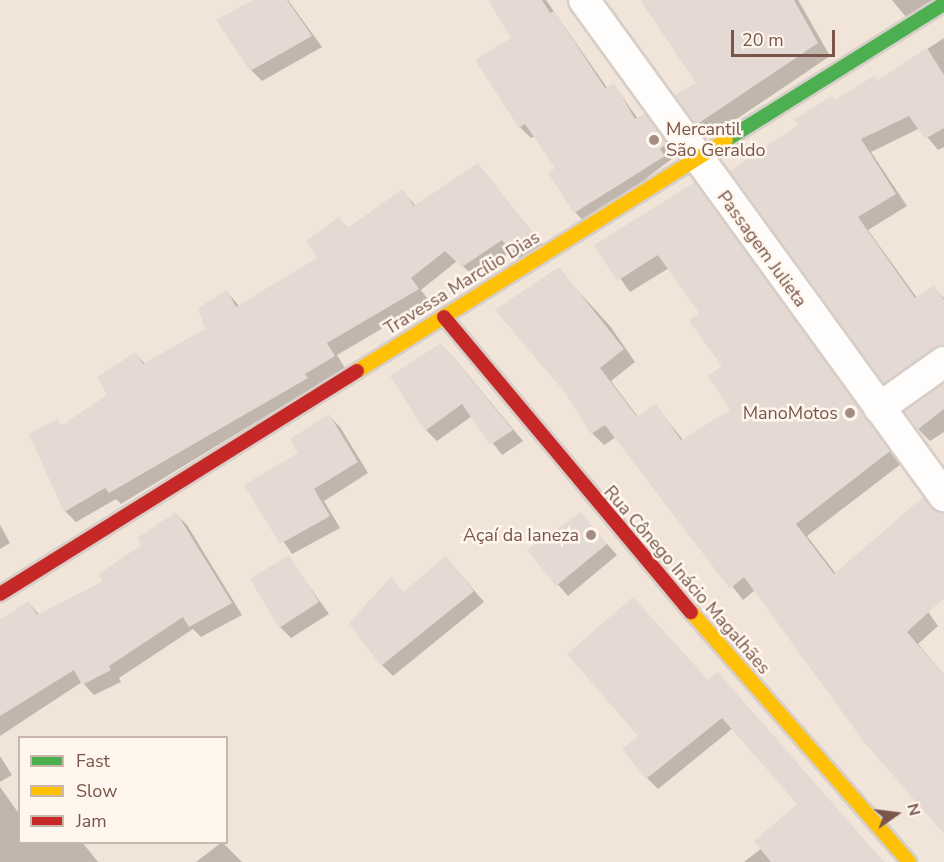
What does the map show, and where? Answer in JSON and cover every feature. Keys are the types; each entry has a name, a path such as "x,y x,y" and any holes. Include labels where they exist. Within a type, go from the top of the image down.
{"street":[{"name":"Passagem Julieta","path":"584,0 695,157 944,496"},
{"name":"Travessa Marcílio Dias","path":"0,594 444,317 695,157 944,4"},
{"name":"Rua Cônego Inácio Magalhães","path":"444,317 649,565 909,862"},
{"path":"879,408 944,362"}],"shaded area":[{"path":"0,0 944,0 944,862 0,862"}],"building":[{"path":"253,0 287,0 312,36 250,71 216,20"},
{"path":"488,0 542,0 550,13 554,11 605,88 614,83 635,119 645,113 667,144 660,149 665,156 574,213 548,173 555,168 525,124 519,128 475,60 511,38"},
{"path":"640,0 794,0 818,43 696,125 675,95 696,83"},
{"path":"927,48 944,75 944,128 925,139 909,116 861,139 896,194 858,217 915,298 934,285 944,300 944,345 884,384 730,171 798,125 795,119 832,96 835,100 875,75 878,80"},
{"path":"478,163 536,237 511,252 502,240 462,267 445,251 411,278 419,289 327,343 335,356 305,374 308,378 109,493 105,488 64,512 29,434 57,419 61,426 107,395 97,377 136,352 143,364 205,329 198,308 227,290 236,307 317,258 306,241 339,217 347,228 403,189 414,206"},
{"path":"695,182 890,451 796,524 834,574 923,497 936,511 944,513 944,598 907,632 944,675 944,834 864,742 744,577 730,589 605,425 591,434 566,394 495,310 559,267 624,349 600,368 637,417 656,404 681,440 730,410 708,376 722,366 689,321 699,313 658,255 617,281 594,245"},
{"path":"441,343 513,430 490,445 462,404 425,431 390,376"},
{"path":"944,383 944,409 917,430 904,411"},
{"path":"329,414 358,462 314,489 330,516 280,544 244,485 298,453 290,439"},
{"path":"176,512 232,603 189,627 183,617 109,666 111,670 82,685 74,670 0,716 0,620 28,601 37,615 103,581 99,574 141,545 137,538"},
{"path":"581,512 607,544 556,586 527,550"},
{"path":"289,555 319,602 279,628 250,579"},
{"path":"446,556 474,591 381,666 349,623 391,577 403,592"},
{"path":"633,597 708,680 718,672 884,862 771,862 754,841 797,804 722,718 646,779 622,749 638,736 567,654"}],"traffic: fast":[{"path":"726,140 944,4"}],"traffic: slow":[{"path":"357,371 726,140"},
{"path":"691,612 909,862"}],"traffic: jam":[{"path":"444,317 691,612"},
{"path":"0,594 357,371"}],"place":[{"name":"Mercantil São Geraldo","path":"654,140"},
{"name":"ManoMotos","path":"850,413"},
{"name":"Açaí da Ianeza","path":"591,535"}]}
